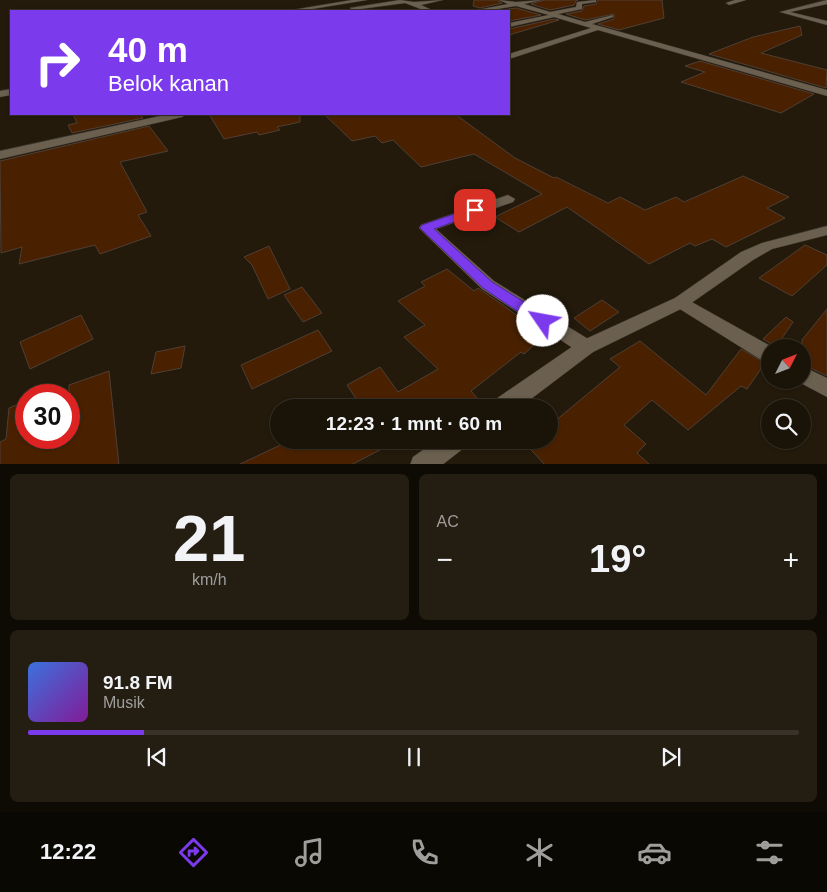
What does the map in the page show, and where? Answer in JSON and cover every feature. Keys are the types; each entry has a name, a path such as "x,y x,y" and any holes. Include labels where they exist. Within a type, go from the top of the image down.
{"street":[{"path":"289,10 364,0"},
{"path":"341,10 404,0 428,10"},
{"path":"413,4 440,0"},
{"path":"502,0 827,93"},
{"path":"481,10 539,0"},
{"path":"729,4 743,0"},
{"path":"510,25 580,8 579,4 594,1"},
{"path":"827,2 783,12 827,23"},
{"path":"582,24 611,16"},
{"path":"510,57 596,28"},
{"path":"510,29 518,32"},
{"path":"0,155 178,115"},
{"path":"508,199 426,228 488,285 586,346"},
{"path":"514,399 586,346 681,302 747,256 767,246 827,230"},
{"path":"681,302 761,350"},
{"path":"811,379 827,388"},
{"path":"422,464 443,449"}],"building":[{"path":"474,0 497,0 502,3 480,8 473,6"},
{"path":"544,0 578,0 574,5 550,10 531,4"},
{"path":"598,0 662,0 664,18 619,30 598,24 614,19 614,14 585,20 566,14 582,11 584,6 596,4"},
{"path":"516,8 541,15 510,21 510,10 502,10"},
{"path":"554,19 559,20 510,35 510,29"},
{"path":"800,26 802,35 761,53 827,70 826,88 709,54 753,37"},
{"path":"700,61 814,94 781,113 681,82 705,72 685,66"},
{"path":"73,115 141,115 143,118 72,133 68,125 77,123"},
{"path":"210,115 300,115 300,122 277,127 280,130 259,135 257,132 224,139"},
{"path":"325,115 456,115 515,158 608,203 620,197 645,210 676,197 684,202 743,176 789,197 767,208 785,218 726,247 712,239 695,246 690,243 649,264 567,207 519,232 495,217 542,194 474,154 421,167 393,140 382,143 375,136 352,141"},
{"path":"149,126 168,151 120,162 147,212 138,215 151,236 100,254 95,245 19,264 22,247 1,253 0,161"},
{"path":"805,245 827,255 827,265 792,296 759,278"},
{"path":"269,246 290,289 268,299 252,265 244,257"},
{"path":"447,269 474,291 478,288 544,336 524,354 521,352 471,391 478,399 356,399 347,385 380,367 398,392 438,369 404,337 425,325 398,301 425,286 421,282"},
{"path":"302,287 322,313 303,322 284,295"},
{"path":"602,300 619,312 590,331 574,318"},
{"path":"827,309 827,376 811,368 811,339 803,339"},
{"path":"81,315 93,339 30,369 20,342"},
{"path":"786,317 793,322 781,339 763,339"},
{"path":"318,330 332,351 252,389 241,365"},
{"path":"640,341 706,395 741,349 761,361 761,369 747,389 741,386 688,430 652,400 624,425 646,444 637,453 649,464 544,464 530,449 558,449 558,419 620,367 610,359"},
{"path":"185,346 181,368 151,374 156,352"},
{"path":"109,371 119,464 0,464 0,442 6,439 9,408 15,406 15,449 80,449 80,384 72,384"},
{"path":"272,449 382,449 353,464 240,464"}],"route":[{"path":"475,210 426,228 488,285 543,321"}]}
